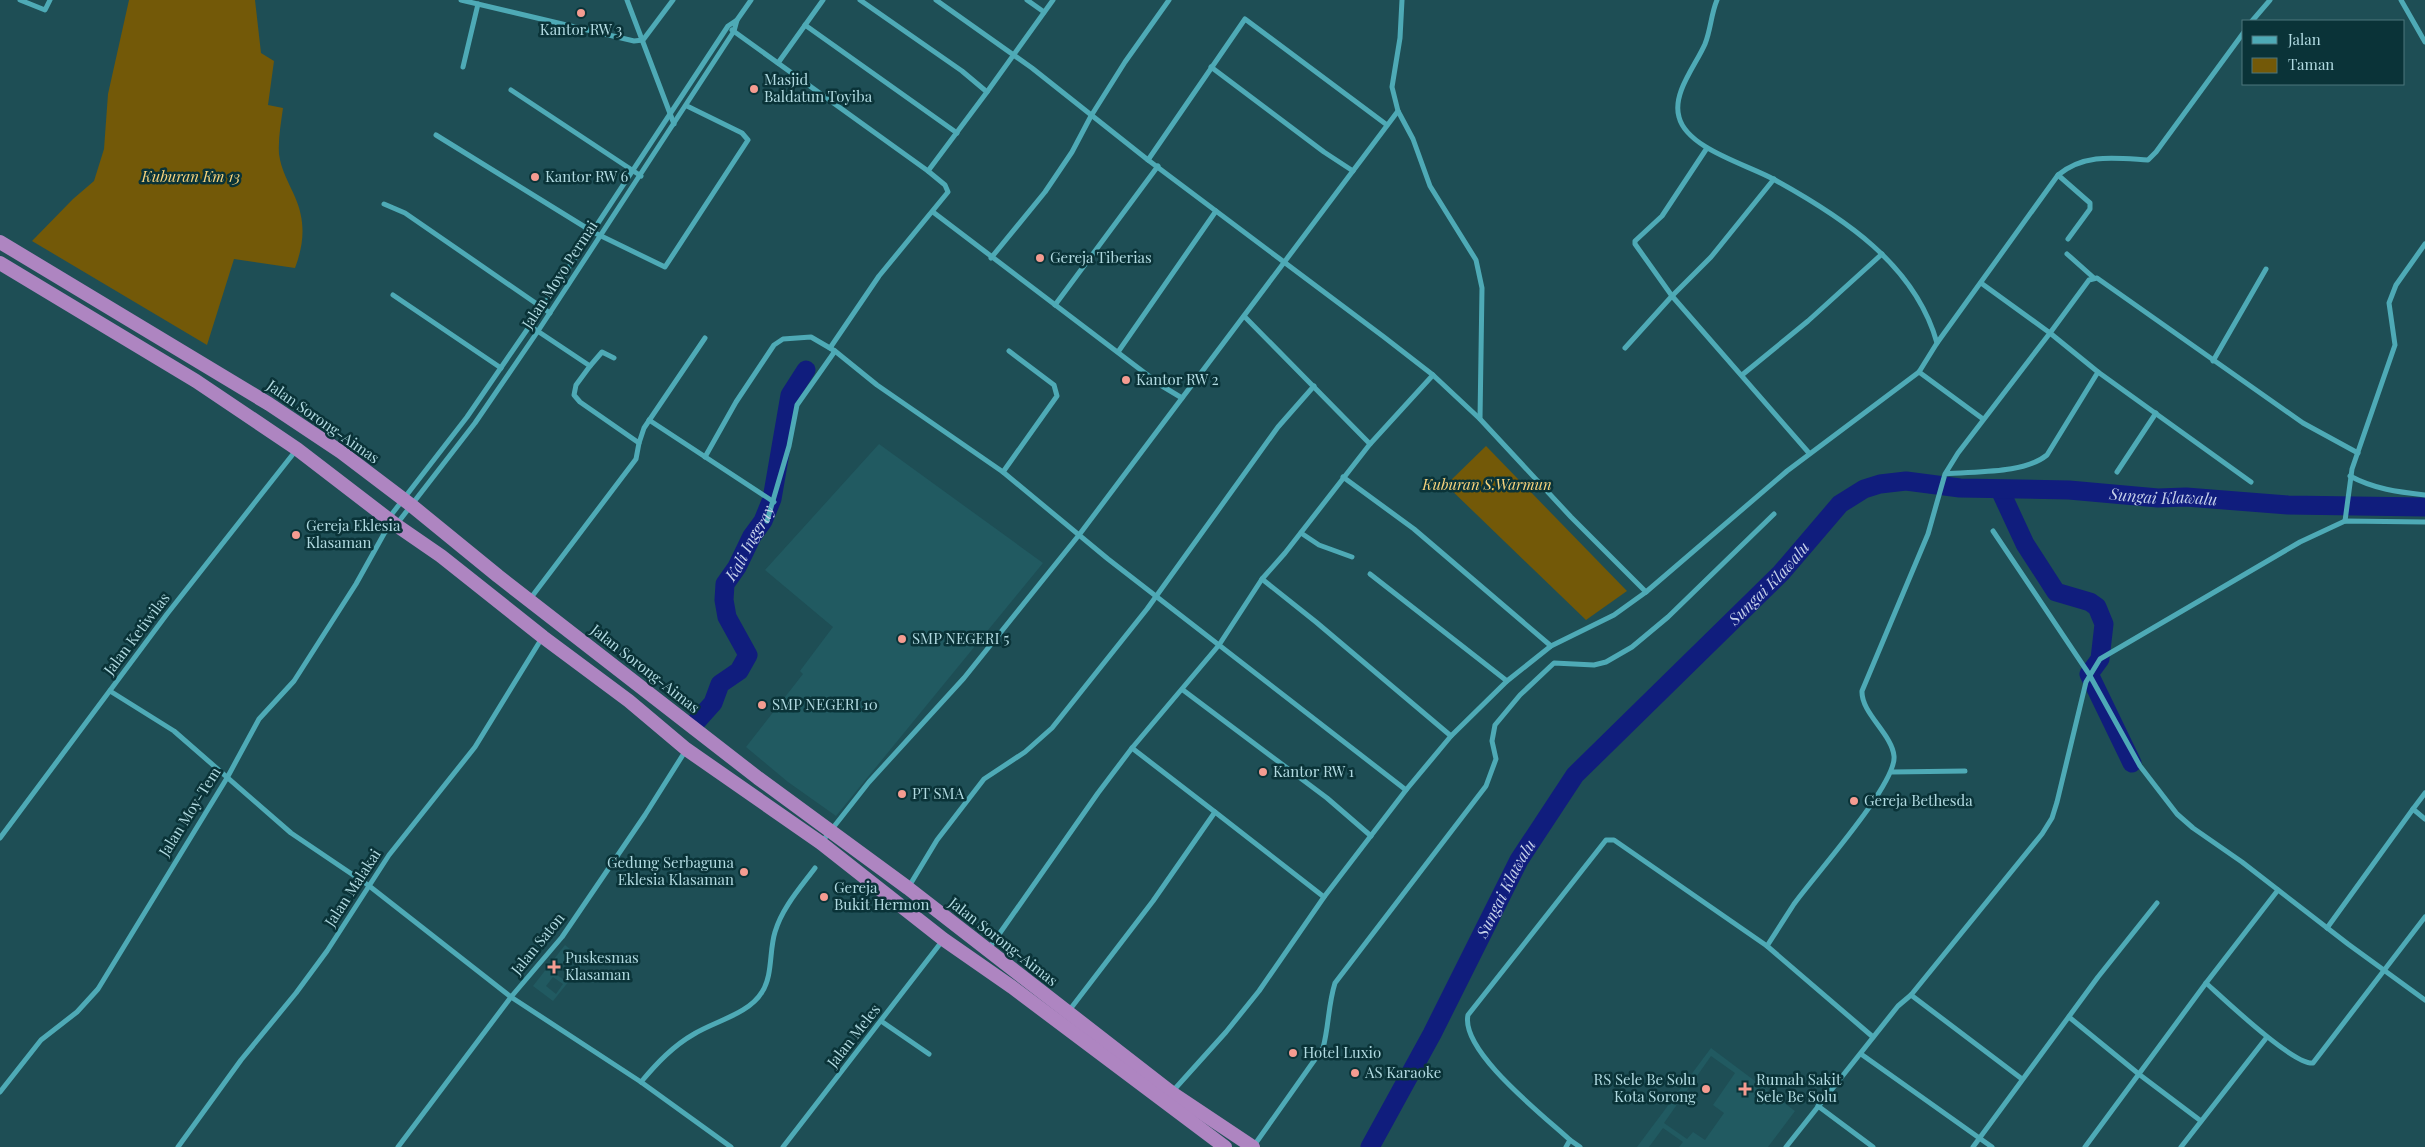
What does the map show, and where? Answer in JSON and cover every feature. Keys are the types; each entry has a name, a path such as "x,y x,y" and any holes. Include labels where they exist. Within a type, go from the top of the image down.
{"highway":[{"name":"Jalan Sorong-Aimas","path":"0,242 269,404 341,452 758,778 908,888 1172,1093 1253,1147"},
{"name":"Jalan Sorong-Aimas","path":"0,263 196,381 297,449 326,470 390,525 441,556 542,637 629,701 686,749 821,843 943,939 1012,987 1225,1147"},
{"path":"196,381 206,366"},
{"path":"326,470 341,452"}],"street":[{"path":"20,0 46,10 50,0"},
{"path":"461,0 629,39 643,40"},
{"path":"627,0 674,124"},
{"path":"643,40 673,0"},
{"path":"750,0 737,20 728,26 928,171 945,185 948,192 879,276 797,405 767,521"},
{"path":"778,63 823,0"},
{"path":"860,0 962,71 987,92"},
{"path":"936,0 1014,55 1148,160 1433,375 1480,419 1571,518 1646,592"},
{"path":"1027,0 1044,12"},
{"path":"928,171 1053,0"},
{"path":"992,258 1045,192 1072,152 1091,116 1125,62 1169,0"},
{"path":"1402,0 1400,38 1392,87 1398,111 1413,139 1430,186 1476,260 1483,304 1480,419"},
{"path":"1718,0 1711,13 1706,42 1680,94 1678,111 1683,126 1707,148 1774,179 1858,232 1882,254 1922,307 1933,328 1937,342"},
{"path":"2253,20 2270,0"},
{"path":"2404,1 2425,42"},
{"path":"463,67 478,4"},
{"path":"1148,160 1245,19 1387,125"},
{"name":"Jalan Moyo Permai","path":"390,525 407,502 475,423 687,106 734,31 737,20"},
{"path":"805,25 957,133"},
{"name":"Jalan Moyo Permai","path":"390,525 530,326 728,26"},
{"path":"1172,1093 1226,1032 1259,990 1324,897 1406,790 1451,736 1507,681 1551,646 1614,615 1646,592 1809,453 1919,372 1937,342 2058,175 2070,165 2086,160 2148,160 2156,152 2242,35"},
{"path":"1211,67 1324,152 1353,171"},
{"path":"511,90 641,176"},
{"path":"436,134 593,232 665,266 748,144 747,137 687,106"},
{"path":"821,843 917,726 964,678 1079,535 1398,111"},
{"path":"1707,148 1662,216 1635,241 1640,253 1672,296 1809,453"},
{"path":"1055,305 1158,166"},
{"path":"2058,175 2090,203 2090,209 2068,239"},
{"path":"1625,348 1672,296 1711,257 1774,179"},
{"path":"384,204 405,213 550,313"},
{"path":"1118,352 1216,211"},
{"path":"933,212 1162,386 1182,398"},
{"path":"2344,521 2350,476 2395,345 2389,303 2396,285 2425,244"},
{"path":"1742,375 1808,321 1882,254"},
{"path":"2067,254 2094,278 2105,282 2213,361 2303,422 2358,453"},
{"path":"2213,361 2266,269"},
{"path":"1767,946 1794,904 1866,810 1892,772 1894,756 1891,746 1868,707 1862,691 1928,534 1945,477 1958,452 1983,418 2090,280 2094,278"},
{"path":"1981,283 2050,333 2098,372 2251,482"},
{"path":"393,295 501,368"},
{"path":"1244,316 1370,444"},
{"path":"530,326 590,366"},
{"path":"705,458 736,402 779,340 811,337 833,350 877,385 1002,472 1156,596 1406,790"},
{"path":"529,600 636,459 644,428 705,338"},
{"path":"1002,472 1057,396 1054,385 1009,351"},
{"path":"614,358 602,352 576,385 574,395 580,402 639,443"},
{"path":"1919,372 1983,418"},
{"path":"1945,477 2024,466 2038,462 2047,455 2098,372"},
{"path":"988,951 1076,824 1132,748 1219,645 1262,579 1301,533 1370,444 1433,375"},
{"path":"908,888 937,840 984,779 1025,752 1052,728 1156,596 1278,427 1314,386"},
{"path":"2117,472 2156,413"},
{"path":"649,420 764,497 773,501"},
{"name":"Jalan Ketiwilas","path":"0,838 110,691 297,449"},
{"path":"2350,476 2366,485 2387,490 2425,494"},
{"path":"1343,477 1414,529 1551,646"},
{"path":"1253,1147 1323,1048 1328,1032 1328,1009 1335,983 1486,786 1496,759 1492,733 1500,717 1554,663 1594,665 1621,654 1644,639 1774,514"},
{"path":"1786,1147 1898,1006 1911,995 2042,834 2052,818 2089,674 2100,660 2300,542 2344,521 2425,522"},
{"name":"Jalan Moy-Tem","path":"0,1092 41,1040 77,1012 98,989 227,778 259,719 294,681 314,652 390,525"},
{"path":"1993,531 2089,674 2140,766 2177,814 2193,828 2425,1000"},
{"path":"1301,533 1319,545 1352,557"},
{"path":"1370,574 1507,681"},
{"path":"1262,579 1451,736"},
{"name":"Jalan Malakai","path":"178,1147 241,1060 296,993 394,848 475,747 542,637"},
{"path":"1182,690 1327,798 1371,836"},
{"path":"110,691 174,731 292,833 368,885 510,997 641,1082 731,1147"},
{"path":"1132,748 1324,897"},
{"name":"Jalan Saton","path":"398,1147 510,997 537,968 585,904 686,749"},
{"path":"1892,772 1965,771"},
{"path":"2327,928 2425,793"},
{"path":"2413,810 2425,819"},
{"path":"1068,1013 1153,901 1215,812"},
{"path":"1580,1147 1523,1098 1478,1051 1471,1041 1466,1023 1468,1015 1606,840 1614,840 1767,946 1873,1037"},
{"path":"641,1082 672,1049 695,1033 740,1010 762,993 767,980 778,923 786,908 815,868"},
{"path":"2085,1147 2140,1075 2206,983 2278,890"},
{"path":"1973,1147 2022,1079 2157,903"},
{"path":"2206,983 2266,1037 2302,1061 2313,1063 2425,917"},
{"name":"Jalan Meles","path":"783,1147 943,939"},
{"path":"1911,995 2022,1079"},
{"path":"2069,1017 2140,1075 2201,1121"},
{"path":"881,1021 929,1054"},
{"path":"2181,1147 2266,1037"},
{"path":"1861,1054 1992,1147"},
{"path":"1818,1106 1873,1147"},
{"path":"1566,1147 1570,1140"}],"shaded area":[{"name":"SMP NEGERI 5","path":"879,444 1043,563 836,816 788,782 746,747 803,674 800,671 833,627 765,570"},
{"name":"Puskesmas Klasaman","path":"565,945 585,961 553,1001 533,986","holes":["571,953 582,961 566,982 555,973","553,977 563,984 556,994 546,986"]},
{"name":"Rumah Sakit Sele Be Solu","path":"1711,1048 1795,1111 1768,1147 1679,1147 1683,1142 1663,1128 1649,1147 1637,1147","holes":["1711,1056 1735,1073 1713,1105 1724,1113 1705,1140 1693,1132 1687,1139 1664,1123"]}],"green space":[{"name":"Kuburan Km 13","path":"129,0 255,0 261,53 274,61 268,105 283,108 279,154 283,171 299,206 302,242 295,268 234,259 207,345 32,241 73,199 94,181 104,149 108,94"},
{"name":"Kuburan S.Warmun","path":"1486,446 1627,591 1586,620 1446,485"}],"waterway":[{"name":"Kali Inggray","path":"696,722 713,703 720,684 739,671 748,655 727,617 724,600 725,584 737,567 752,536 763,521 772,499 790,395 806,370"},
{"name":"Sungai Klawalu","path":"1370,1147 1432,1034 1519,860 1575,775 1781,573 1840,504 1864,489 1880,484 1906,481 1960,488 2069,490 2158,498 2186,497 2288,505 2425,507"},
{"path":"2000,490 2025,544 2056,592 2090,602 2097,607 2104,624 2100,659 2089,674 2132,763"}],"place":[{"name":"Kantor RW 3","path":"581,13"},
{"name":"Masjid Baldatun Toyiba","path":"754,89"},
{"name":"Kantor RW 6","path":"535,177"},
{"name":"Gereja Tiberias","path":"1040,258"},
{"name":"Kantor RW 2","path":"1126,380"},
{"name":"Gereja Eklesia Klasaman","path":"296,535"},
{"name":"SMP NEGERI 5","path":"902,639"},
{"name":"SMP NEGERI 10","path":"762,705"},
{"name":"Kantor RW 1","path":"1263,772"},
{"name":"PT SMA","path":"902,794"},
{"name":"Gereja Bethesda","path":"1854,801"},
{"name":"Gedung Serbaguna Eklesia Klasaman","path":"744,872"},
{"name":"Gereja Bukit Hermon","path":"824,897"},
{"name":"Puskesmas Klasaman","path":"554,967"},
{"name":"Hotel Luxio","path":"1293,1053"},
{"name":"AS Karaoke","path":"1355,1073"},
{"name":"RS Sele Be Solu Kota Sorong","path":"1706,1089"},
{"name":"Rumah Sakit Sele Be Solu","path":"1745,1089"}]}
